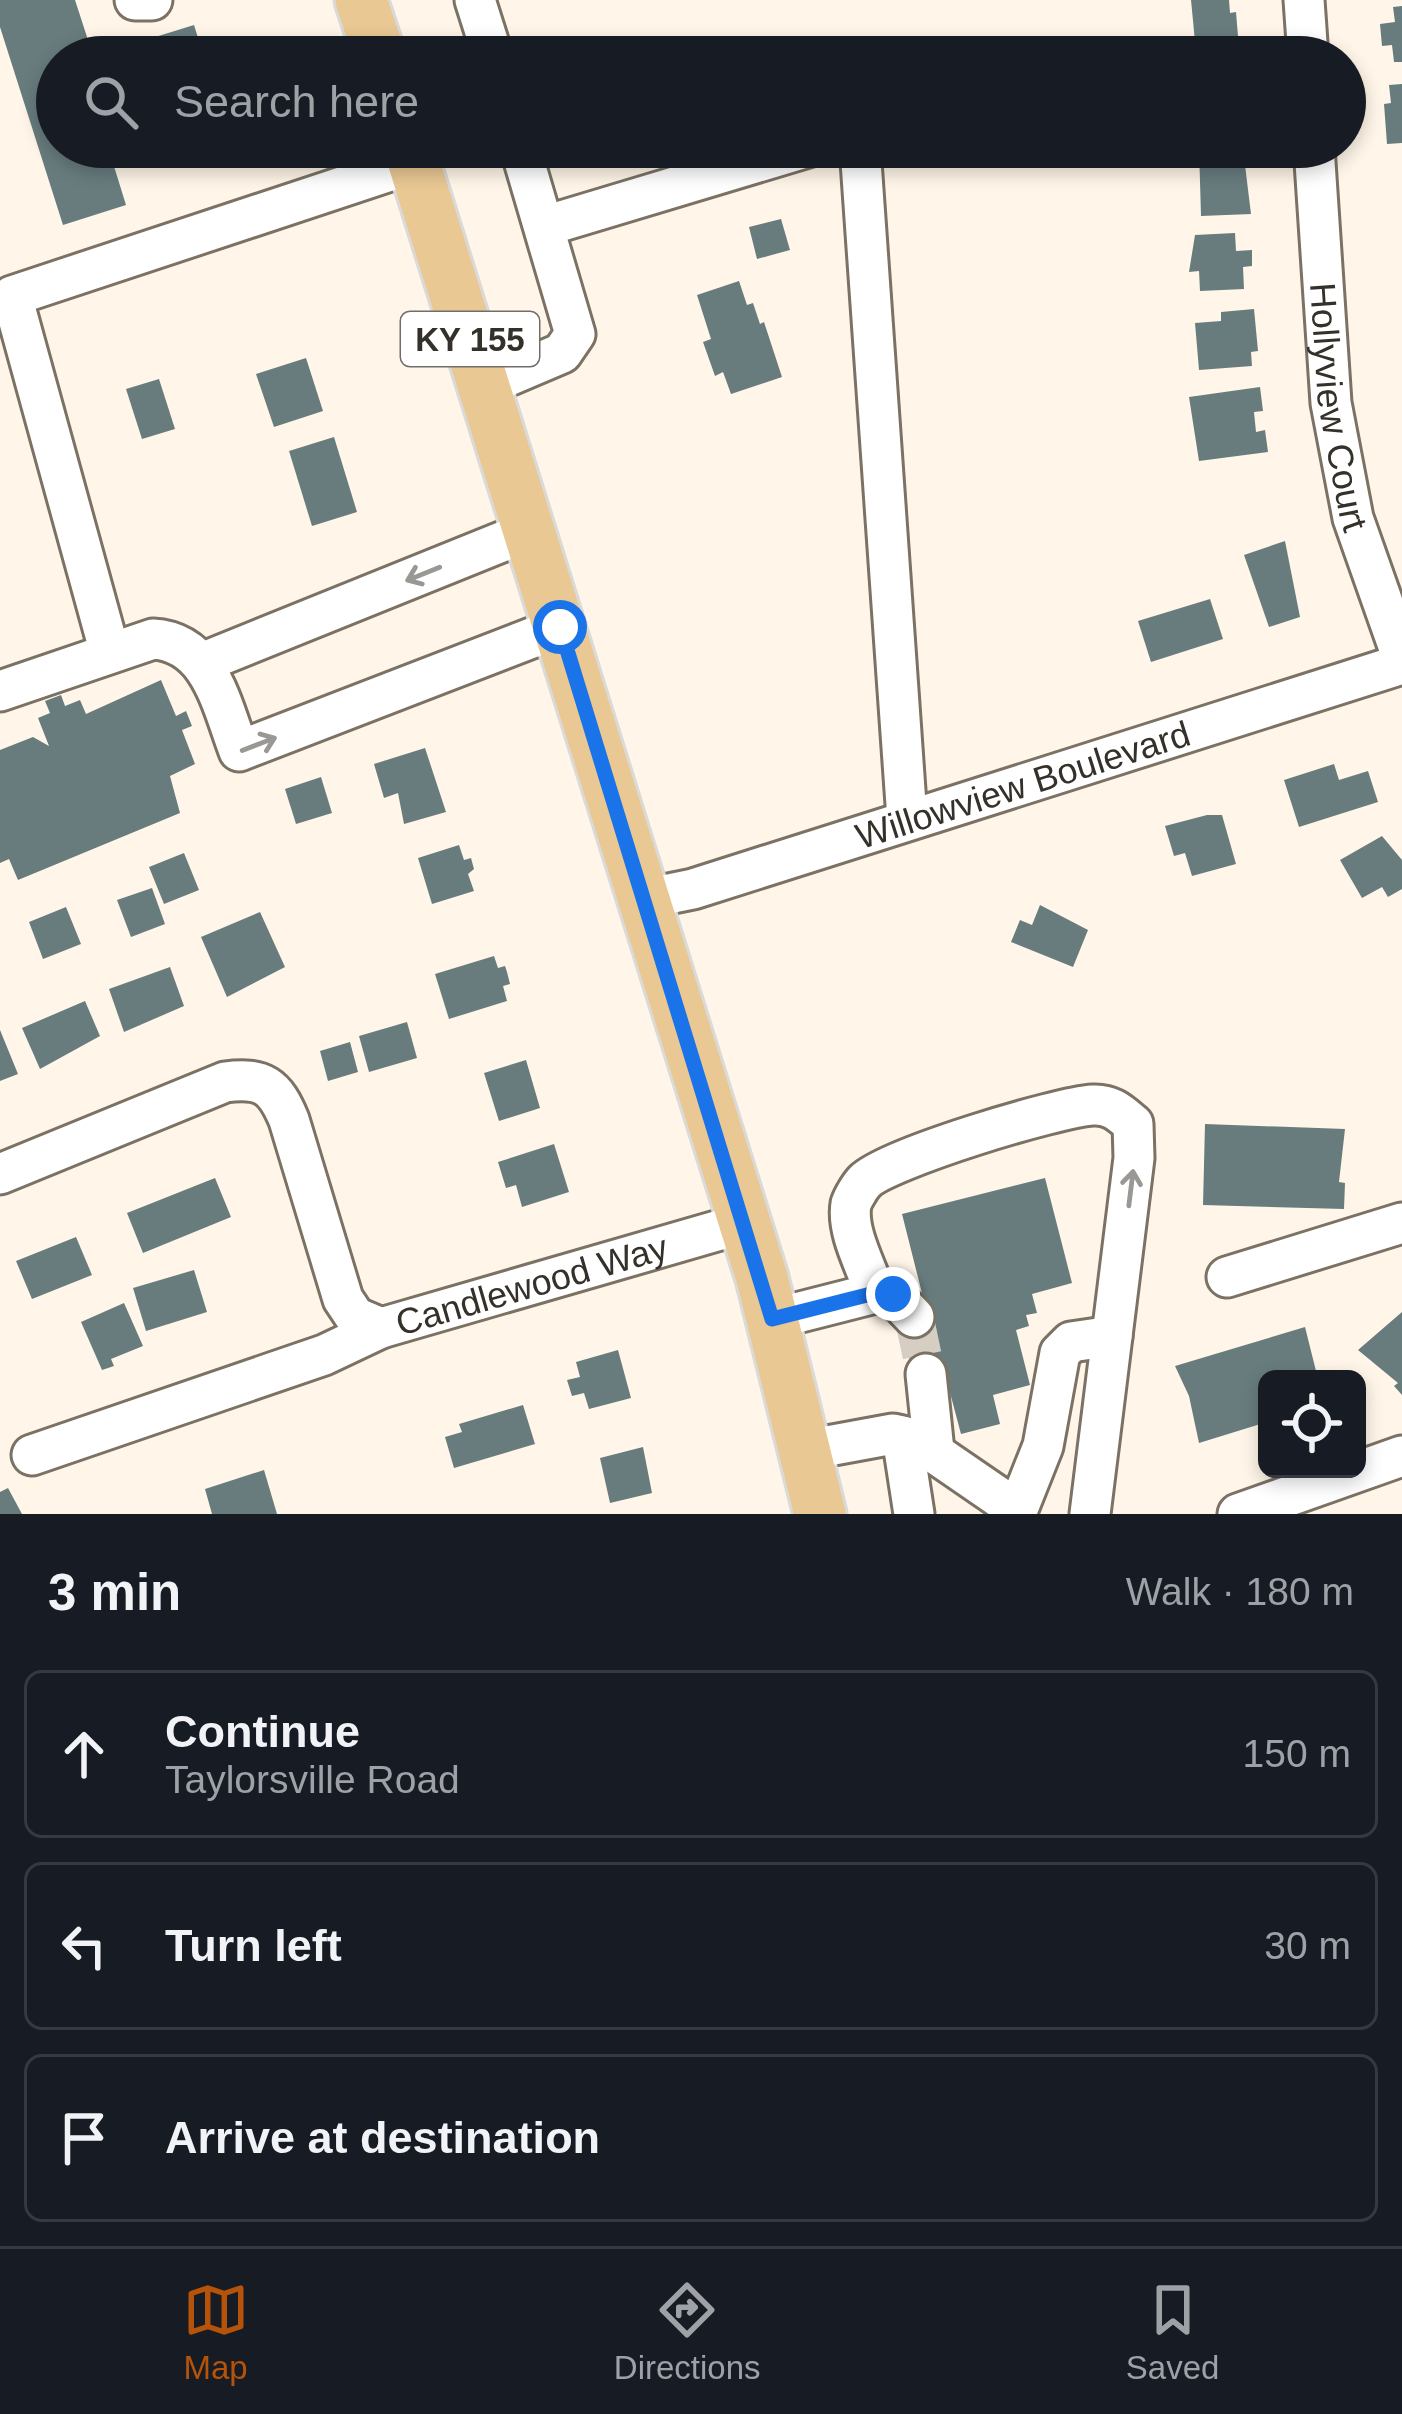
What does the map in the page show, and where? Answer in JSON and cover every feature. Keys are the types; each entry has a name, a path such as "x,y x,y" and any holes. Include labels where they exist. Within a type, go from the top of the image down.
{"main road":[{"path":"361,0 373,36"},
{"name":"KY 155","path":"415,168 744,1223 820,1514"}],"street":[{"path":"135,0 152,0"},
{"path":"476,0 487,36"},
{"path":"1304,0 1307,36"},
{"path":"110,653 12,346 6,298 374,168"},
{"path":"485,386 562,353 575,334 526,168"},
{"path":"544,226 738,168"},
{"path":"862,168 908,819"},
{"name":"Hollyview Court","path":"1315,168 1331,404 1353,518 1402,660"},
{"path":"204,662 531,530"},
{"path":"0,691 159,639 204,662 239,752 560,627"},
{"name":"Willowview Boulevard","path":"644,899 694,889 1402,660"},
{"name":"Candlewood Way","path":"0,1174 226,1082 262,1081 277,1092 289,1120 344,1299 355,1317 381,1328 744,1223"},
{"path":"875,1293 852,1223 851,1201 867,1179 930,1151 1066,1111 1096,1105 1116,1108 1132,1124 1135,1158 1090,1514"},
{"path":"1227,1277 1402,1222"},
{"path":"772,1319 875,1293 893,1294 914,1317"},
{"path":"806,1450 918,1443 1016,1512 1043,1446 1060,1353 1071,1342 1114,1320"},
{"path":"32,1454 171,1403 325,1355 381,1328"},
{"path":"914,1514 926,1374"},
{"path":"1238,1514 1402,1456"}],"building":[{"path":"0,0 75,0 87,36 36,36 36,140 0,27"},
{"path":"1191,0 1229,0 1230,13 1236,12 1238,36 1194,36"},
{"path":"1402,6 1402,62 1394,62 1392,45 1382,46 1380,24 1395,22 1393,7"},
{"path":"194,25 197,36 158,36"},
{"path":"1402,84 1402,143 1387,144 1384,104 1391,103 1389,85"},
{"path":"45,168 115,168 126,205 63,225"},
{"path":"1200,168 1245,168 1251,214 1201,216"},
{"path":"781,219 790,250 757,259 749,227"},
{"path":"1235,233 1236,251 1252,250 1252,266 1243,267 1244,289 1200,291 1199,271 1189,272 1195,235"},
{"path":"739,281 747,305 753,303 760,324 764,322 782,377 731,394 723,372 715,376 703,342 711,339 697,295"},
{"path":"1254,309 1258,351 1251,352 1252,366 1199,370 1195,323 1221,321 1221,312"},
{"path":"306,358 323,411 274,427 256,374"},
{"path":"159,379 175,429 142,439 126,389"},
{"path":"1260,387 1263,411 1254,412 1256,432 1265,430 1268,452 1199,461 1189,397"},
{"path":"334,437 357,512 312,526 289,451"},
{"path":"1285,541 1300,617 1269,627 1244,555"},
{"path":"1210,599 1223,639 1151,662 1138,621"},
{"path":"161,680 176,716 186,711 192,726 182,730 195,764 170,776 180,813 18,880 9,859 0,863 0,750 33,737 49,746 38,718 50,713 45,701 61,695 65,706 80,700 86,714"},
{"path":"425,748 446,812 404,824 398,793 384,798 374,764"},
{"path":"1334,764 1339,780 1368,771 1378,802 1299,827 1284,780"},
{"path":"321,777 332,813 296,824 285,789"},
{"path":"1222,815 1236,864 1192,876 1185,853 1174,856 1165,826"},
{"path":"1382,836 1402,860 1402,889 1388,897 1382,887 1362,898 1340,860"},
{"path":"459,845 464,860 471,858 474,869 468,874 474,891 432,904 418,858"},
{"path":"184,853 199,890 164,904 149,867"},
{"path":"152,888 165,924 131,937 117,900"},
{"path":"1040,905 1088,930 1073,967 1011,942 1020,920 1032,925"},
{"path":"66,907 81,944 43,959 29,922"},
{"path":"260,912 285,967 227,997 201,937"},
{"path":"494,956 498,968 505,966 507,972 510,984 503,986 507,1001 449,1019 435,974"},
{"path":"170,967 184,1006 124,1032 109,989"},
{"path":"85,1001 100,1036 40,1069 22,1028"},
{"path":"407,1022 417,1058 369,1072 359,1036"},
{"path":"0,1030 18,1074 0,1081"},
{"path":"350,1042 358,1072 328,1081 320,1051"},
{"path":"526,1060 540,1108 499,1121 484,1073"},
{"path":"1205,1124 1345,1129 1339,1182 1345,1183 1344,1209 1203,1205"},
{"path":"554,1144 569,1192 522,1207 516,1185 506,1188 498,1162"},
{"path":"215,1178 231,1217 143,1253 127,1213"},
{"path":"1045,1178 1072,1283 1032,1294 1037,1313 1026,1315 1029,1326 1016,1330 1030,1385 993,1395 1000,1424 961,1434 944,1370 914,1377 900,1320 927,1313 902,1214"},
{"path":"76,1237 92,1275 32,1299 16,1261"},
{"path":"194,1270 207,1312 146,1331 133,1288"},
{"path":"124,1303 143,1346 111,1359 114,1366 102,1370 81,1322"},
{"path":"1402,1312 1402,1395 1394,1386 1398,1383 1358,1350"},
{"path":"1305,1327 1316,1370 1258,1370 1258,1425 1199,1443 1189,1396 1175,1366"},
{"path":"618,1350 631,1398 589,1409 584,1393 572,1396 567,1380 580,1377 576,1362"},
{"path":"523,1405 535,1444 454,1468 445,1437 462,1432 459,1424"},
{"path":"643,1447 652,1493 610,1503 600,1458"},
{"path":"264,1470 277,1514 212,1514 205,1489"},
{"path":"8,1488 22,1514 0,1514 0,1492"}],"tunnel":[{"path":"914,1317 926,1374"}],"route":[{"path":"560,627 772,1319 875,1293 893,1294"}]}
